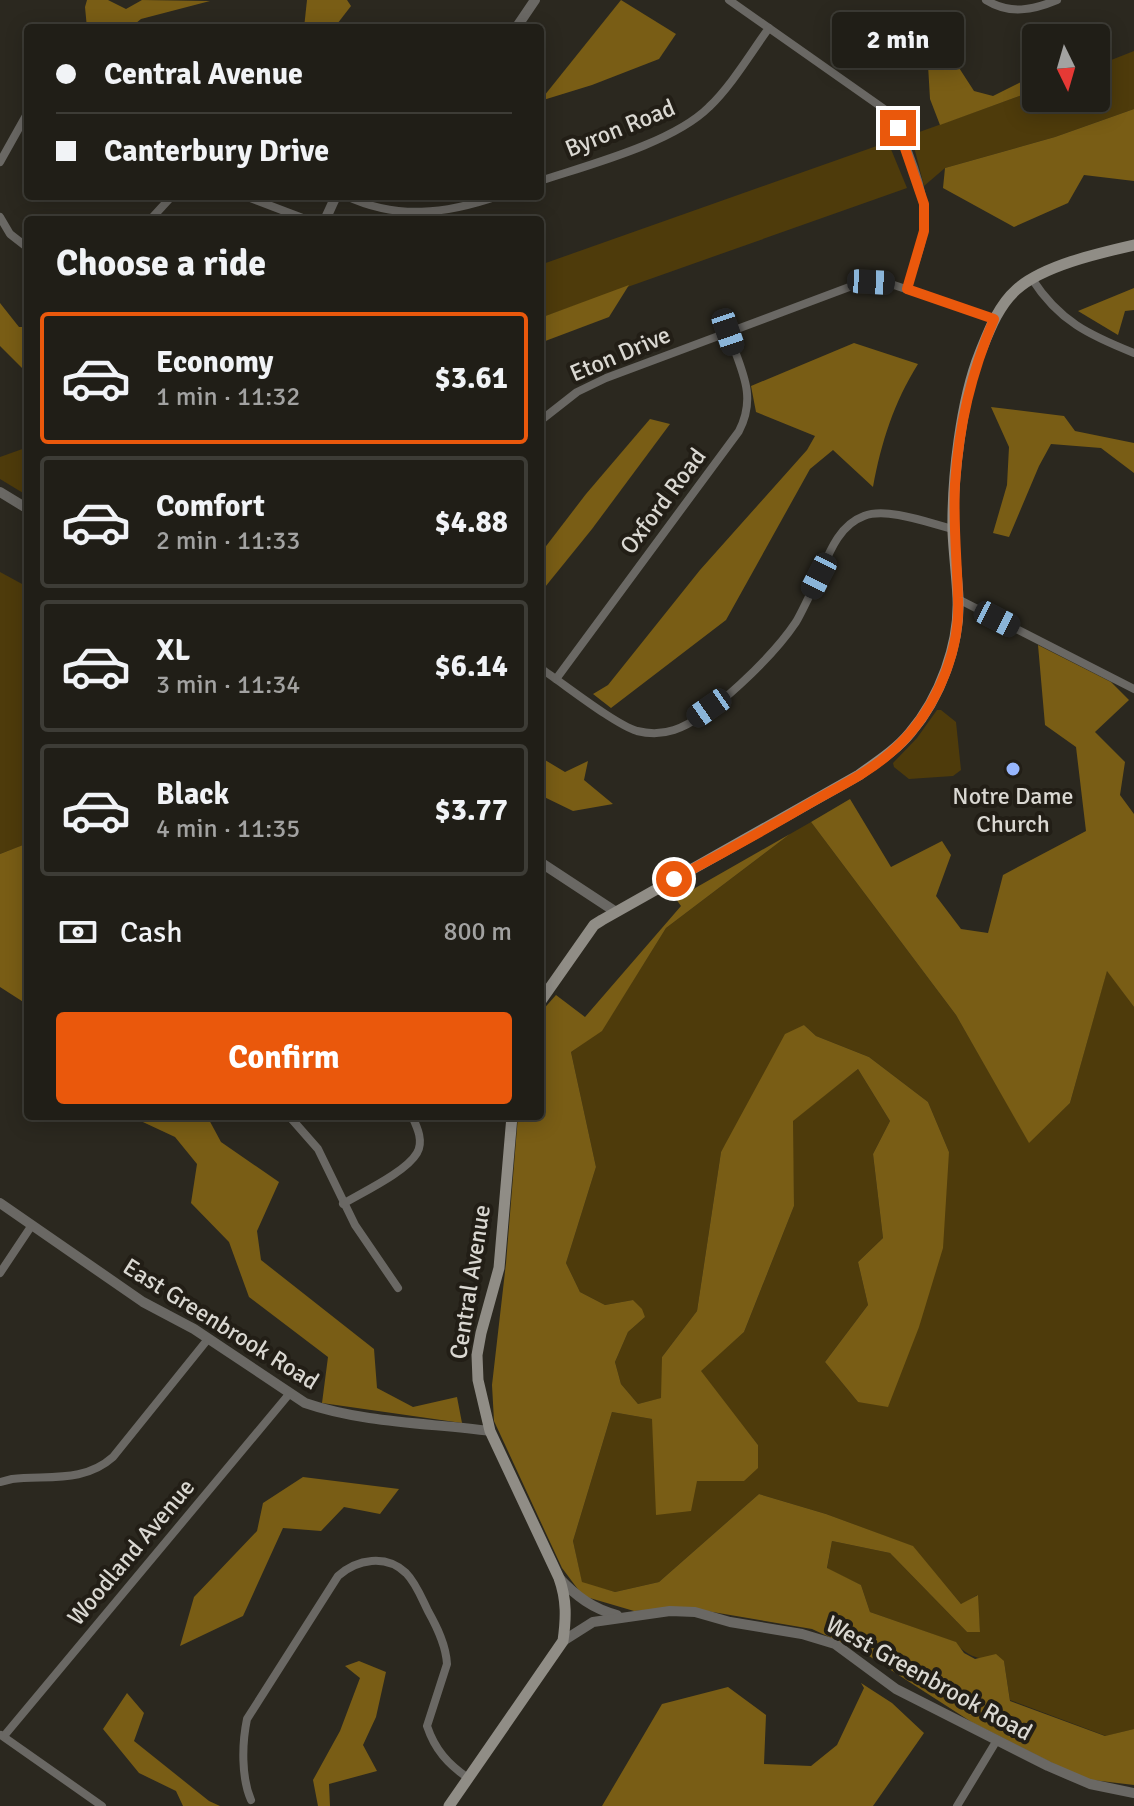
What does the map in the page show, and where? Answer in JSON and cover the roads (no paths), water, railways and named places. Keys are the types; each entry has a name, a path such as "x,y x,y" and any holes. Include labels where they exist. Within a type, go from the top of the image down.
{"main road":[{"path":"544,996 594,925 859,775 889,754 911,732 929,707 943,679 953,642 958,599 953,529 957,465 974,368 994,319 1015,290 1032,279 1134,245"},
{"name":"Central Avenue","path":"512,1120 499,1268 477,1355 479,1394 490,1431 559,1578 565,1600 563,1641"},
{"path":"449,1806 563,1641"}],"street":[{"path":"519,24 535,0"},
{"path":"729,0 887,111 898,128 924,204 924,231 907,289"},
{"path":"986,0 1019,10 1057,0"},
{"name":"Byron Road","path":"544,180 625,152 698,118 712,105 769,28"},
{"path":"0,162 24,119"},
{"path":"154,216 168,200"},
{"path":"256,200 298,216"},
{"path":"354,200 371,208 399,212 466,207 486,200"},
{"path":"0,217 10,234 24,245"},
{"path":"1032,279 1055,310 1072,323 1134,353"},
{"name":"Eton Drive","path":"544,418 577,392 606,378 852,286 871,282 888,283 994,319"},
{"name":"Oxford Road","path":"556,679 748,415 749,397 728,332"},
{"path":"0,492 24,507"},
{"path":"544,671 631,728 650,733 675,730 726,696 778,645 797,620 839,536 854,521 869,514 890,514 953,529"},
{"path":"958,599 1134,689"},
{"path":"544,865 616,912"},
{"path":"293,1120 318,1149 343,1204 398,1288"},
{"path":"343,1204 405,1166 418,1152 420,1139 413,1120"},
{"name":"East Greenbrook Road","path":"0,1203 143,1302 208,1339 305,1403 326,1411 490,1431"},
{"path":"0,1273 32,1225"},
{"path":"0,1482 90,1473 102,1467 208,1339"},
{"name":"Woodland Avenue","path":"2,1735 290,1393"},
{"path":"251,1800 246,1788 244,1733 247,1719 338,1576 365,1560 388,1564 407,1574 435,1623 447,1664 427,1726 450,1766 468,1778"},
{"path":"559,1578 594,1607 621,1617"},
{"name":"West Greenbrook Road","path":"563,1641 593,1622 670,1611 695,1612 730,1622 777,1628 821,1639 844,1650 896,1689 997,1740 1080,1780 1134,1793"},
{"path":"2,1735 102,1806"},
{"path":"957,1806 997,1740"}],"place":[{"name":"Notre Dame Church","path":"1013,769"}]}
